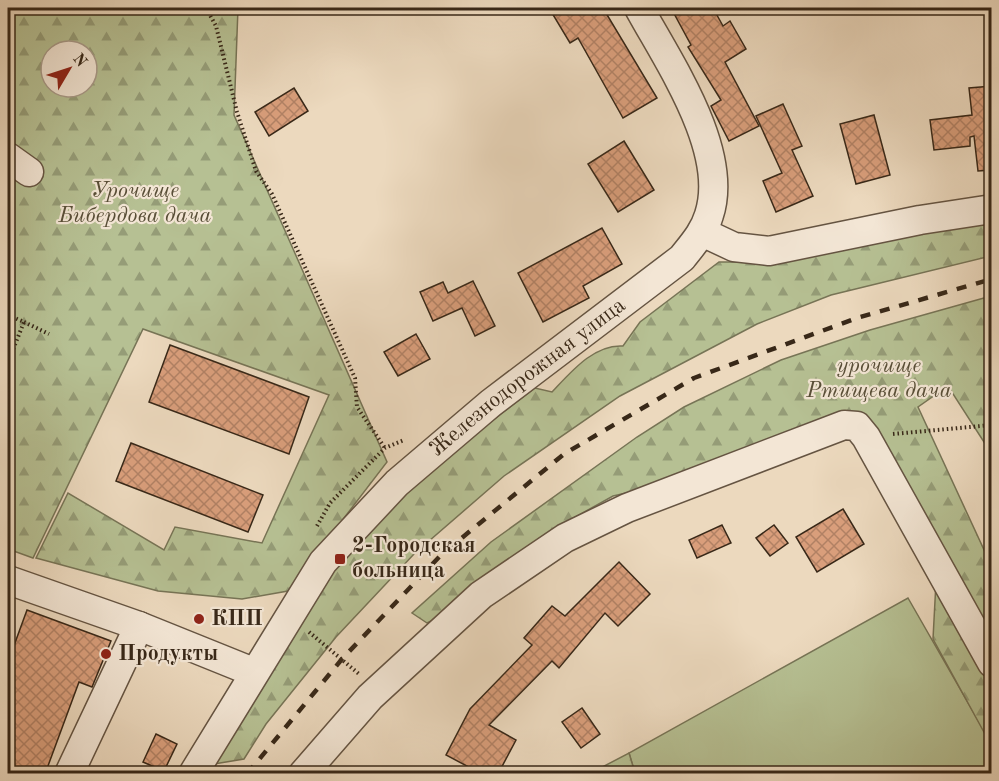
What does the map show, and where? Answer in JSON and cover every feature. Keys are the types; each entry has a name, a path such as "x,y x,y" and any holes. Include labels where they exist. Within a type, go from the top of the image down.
{"street":[{"name":"Железнодорожная улица","path":"192,774 323,562 397,483 491,403 682,258 702,232 710,214 714,186 711,158 702,129 686,94 639,8"},
{"path":"702,232 734,248 769,251 920,220 992,208"},
{"path":"303,774 370,697 481,595 565,538 627,508 844,425 857,426 866,437 992,663"},
{"path":"8,580 139,626 253,672"},
{"path":"69,774 139,626"}],"path":[{"path":"206,8 216,26 237,112 256,171 272,194 355,378 357,407 385,448"},
{"path":"8,315 49,334"},
{"path":"8,362 24,322"},
{"path":"866,437 992,425"},
{"path":"314,531 330,503 385,448 411,437"},
{"path":"311,634 357,672"}],"green space":[{"name":"Урочище Бибердова дача","path":"8,8 238,8 234,115 387,462 288,591 242,599 158,591 36,558 68,493 164,550 175,527 262,543 329,395 143,329 33,558 8,549"},
{"path":"991,220 991,256 831,295 757,324 620,396 504,476 414,554 336,637 266,724 244,759 214,764 308,601 403,489 535,388 552,392 575,368 593,354 612,347 623,346 640,322 719,262 765,262"},
{"name":"урочище Ртищева дача","path":"991,296 991,453 948,386 918,407 991,565 991,745 933,639 936,582 846,415 698,477 613,496 561,525 450,612 427,623 412,613 491,542 637,437 684,407 781,360 870,330"},
{"path":"908,598 991,743 991,773 635,773 629,753"},
{"path":"629,753 635,773 591,773"}],"building":[{"path":"549,8 603,8 657,98 623,118 578,38 570,43"},
{"path":"671,8 713,8 723,26 730,21 746,49 725,62 759,126 729,141 711,106 721,100 688,47 691,45"},
{"path":"992,86 992,170 978,171 974,136 970,137 970,146 934,150 930,120 972,115 969,88"},
{"path":"294,88 308,111 269,136 255,112"},
{"path":"783,104 802,146 792,150 813,196 776,212 763,181 782,173 756,116"},
{"path":"874,115 890,175 856,184 840,124"},
{"path":"624,141 654,190 618,212 588,164"},
{"path":"602,228 622,264 583,286 589,298 543,322 518,273"},
{"path":"473,281 495,326 475,336 462,308 433,321 420,292 443,282 448,293"},
{"path":"416,334 430,359 398,376 384,352"},
{"path":"170,345 309,397 289,454 149,402"},
{"path":"131,443 263,495 248,532 116,481"},
{"path":"843,509 864,544 817,572 796,537"},
{"path":"722,525 731,543 697,558 689,540"},
{"path":"774,525 788,543 770,556 756,538"},
{"path":"619,562 650,594 618,626 605,613 559,668 552,661 489,725 516,740 498,774 482,774 446,755 470,709 532,645 524,638 552,606 565,616"},
{"path":"27,610 111,641 92,687 79,682 45,774 8,774 8,662"},
{"path":"582,708 600,734 581,748 562,722"},
{"path":"156,734 177,744 164,771 143,762"}],"railway":[{"path":"247,774 342,659 441,555 564,454 694,378 857,318 992,279"}],"place":[{"name":"2-Городская больница","path":"340,559"},
{"name":"КПП","path":"199,619"},
{"name":"Продукты","path":"106,654"}]}
